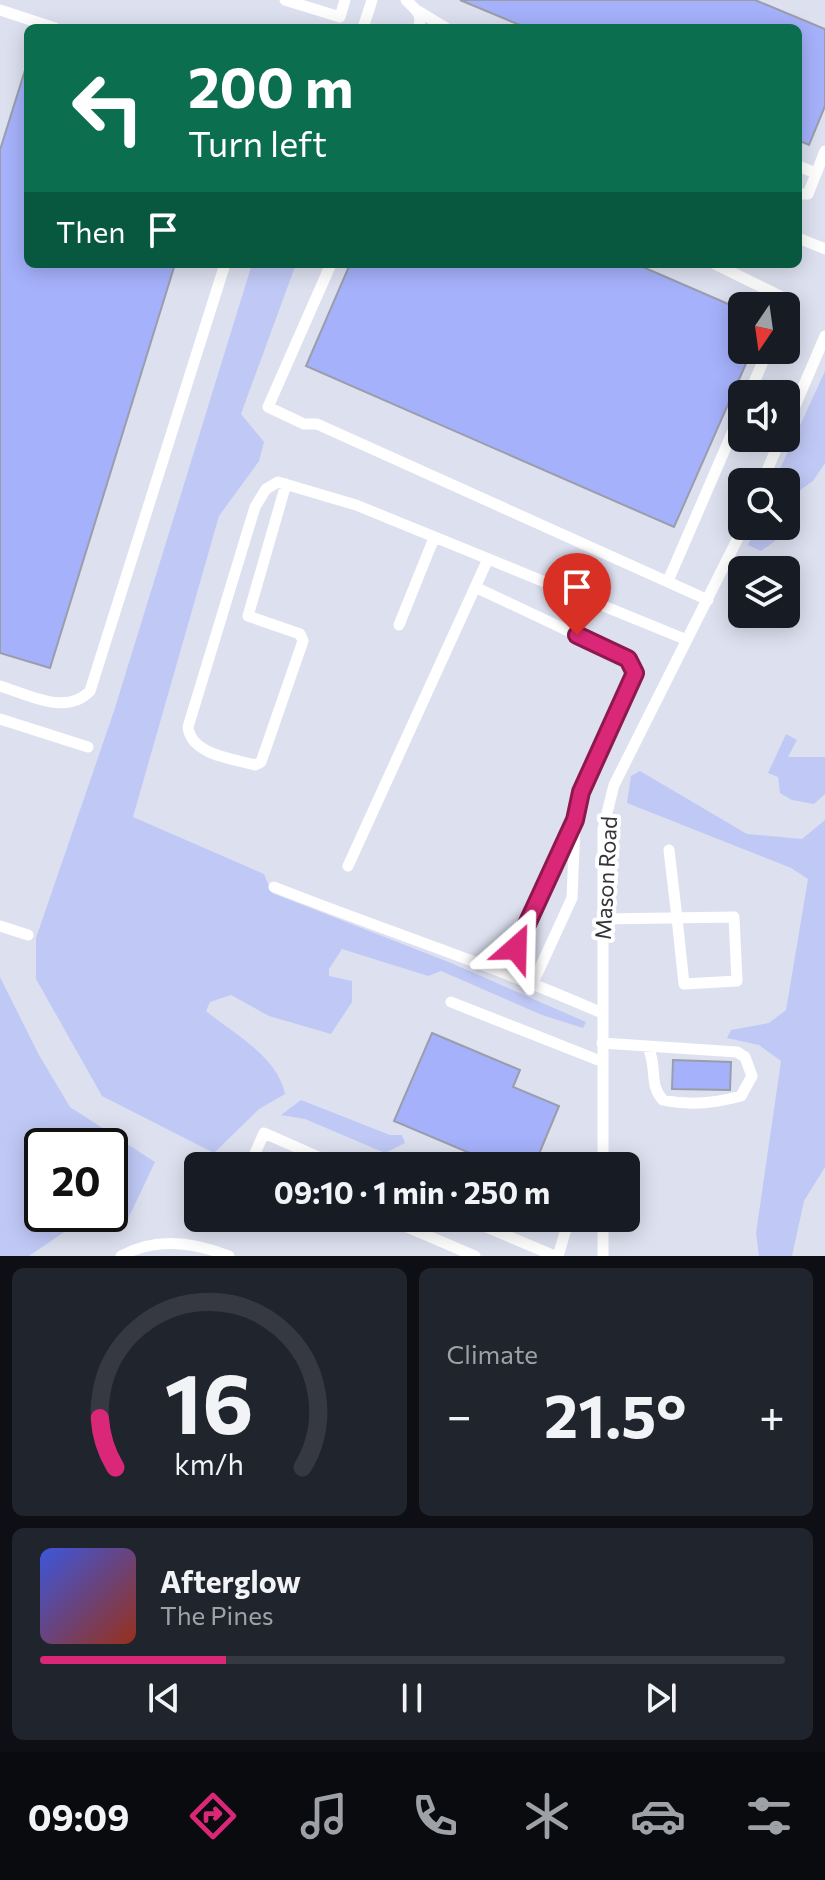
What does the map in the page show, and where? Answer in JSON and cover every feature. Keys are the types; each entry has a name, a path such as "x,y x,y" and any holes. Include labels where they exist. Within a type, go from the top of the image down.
{"street":[{"path":"285,0 340,17 345,0"},
{"path":"364,24 372,0"},
{"path":"406,0 439,24"},
{"path":"0,10 43,24"},
{"path":"418,11 420,24"},
{"path":"802,194 808,194 825,151"},
{"path":"802,168 816,173"},
{"path":"802,240 825,249"},
{"path":"0,686 58,704 81,700 90,691 224,268"},
{"path":"329,268 268,407 304,424 317,424 708,600"},
{"path":"723,268 772,292"},
{"path":"800,394 825,336"},
{"path":"668,581 728,442"},
{"path":"286,484 248,616 300,634 303,641 263,758 255,765 200,747 189,736 188,727 255,507 266,489 278,482 286,484 356,505 687,640"},
{"path":"399,625 434,538"},
{"name":"Mason Road","path":"603,1152 603,829 614,785 737,540"},
{"path":"348,866 488,559"},
{"path":"475,587 628,659 635,668 581,792 575,820 572,898 533,983"},
{"path":"0,719 88,747"},
{"path":"505,973 575,820"},
{"path":"602,919 677,918 734,917 737,981 684,984 677,918 669,850"},
{"path":"274,887 533,983 602,1013"},
{"path":"0,926 28,935"},
{"path":"451,1002 603,1062"},
{"path":"602,1043 647,1046 737,1052 745,1057 752,1076 741,1096 723,1101 682,1104 663,1100 654,1084 655,1065 647,1046"},
{"path":"256,1152 264,1133 307,1152"},
{"path":"419,1232 475,1256"},
{"path":"499,1232 556,1256 564,1232"},
{"path":"603,1232 603,1256"},
{"path":"121,1256 139,1246 197,1243 229,1256"}],"shaded area":[{"path":"251,268 295,268 241,414 264,442 259,461 219,516 133,817 264,874 272,893 451,963 586,1022 583,1028 542,1015 441,971 428,976 342,949 329,969 329,976 352,981 352,1002 331,1034 269,1016 231,995 210,1002 206,1011 264,1058 281,1081 285,1094 259,1109 212,1152 102,1096 36,979 36,938 114,711"},
{"path":"825,371 825,463 813,481 800,490 800,468 780,468 788,452 800,452 800,425"},
{"path":"750,540 775,540 761,551 748,545"},
{"path":"786,734 797,740 788,757 825,757 825,794 814,804 792,800 780,793 778,777 768,773"},
{"path":"640,771 747,834 802,839 825,820 825,1167 804,1201 792,1256 759,1256 756,1233 781,1061 759,1045 727,1038 731,1030 769,1023 786,1010 808,879 791,868 627,803 631,776"},
{"path":"0,977 39,1055 70,1107 102,1128 24,1128 24,1232 64,1232 29,1256 0,1256"},
{"path":"301,1100 390,1135 402,1135 405,1143 383,1152 305,1119 281,1115"},
{"path":"128,1145 155,1162 128,1219"}],"building":[{"path":"460,0 755,0 825,29 825,106 809,145 802,142 802,24 517,24"},
{"path":"24,73 24,268 174,268 50,668 0,653 0,150"},
{"path":"348,268 645,268 728,304 728,364 746,364 739,380 728,380 728,404 674,527 306,366"},
{"path":"432,1033 520,1070 513,1087 559,1106 540,1152 467,1152 394,1121"},
{"path":"673,1060 731,1062 730,1090 672,1089"}],"route":[{"path":"516,948 575,820 581,792 635,673 628,659 577,635"}]}
